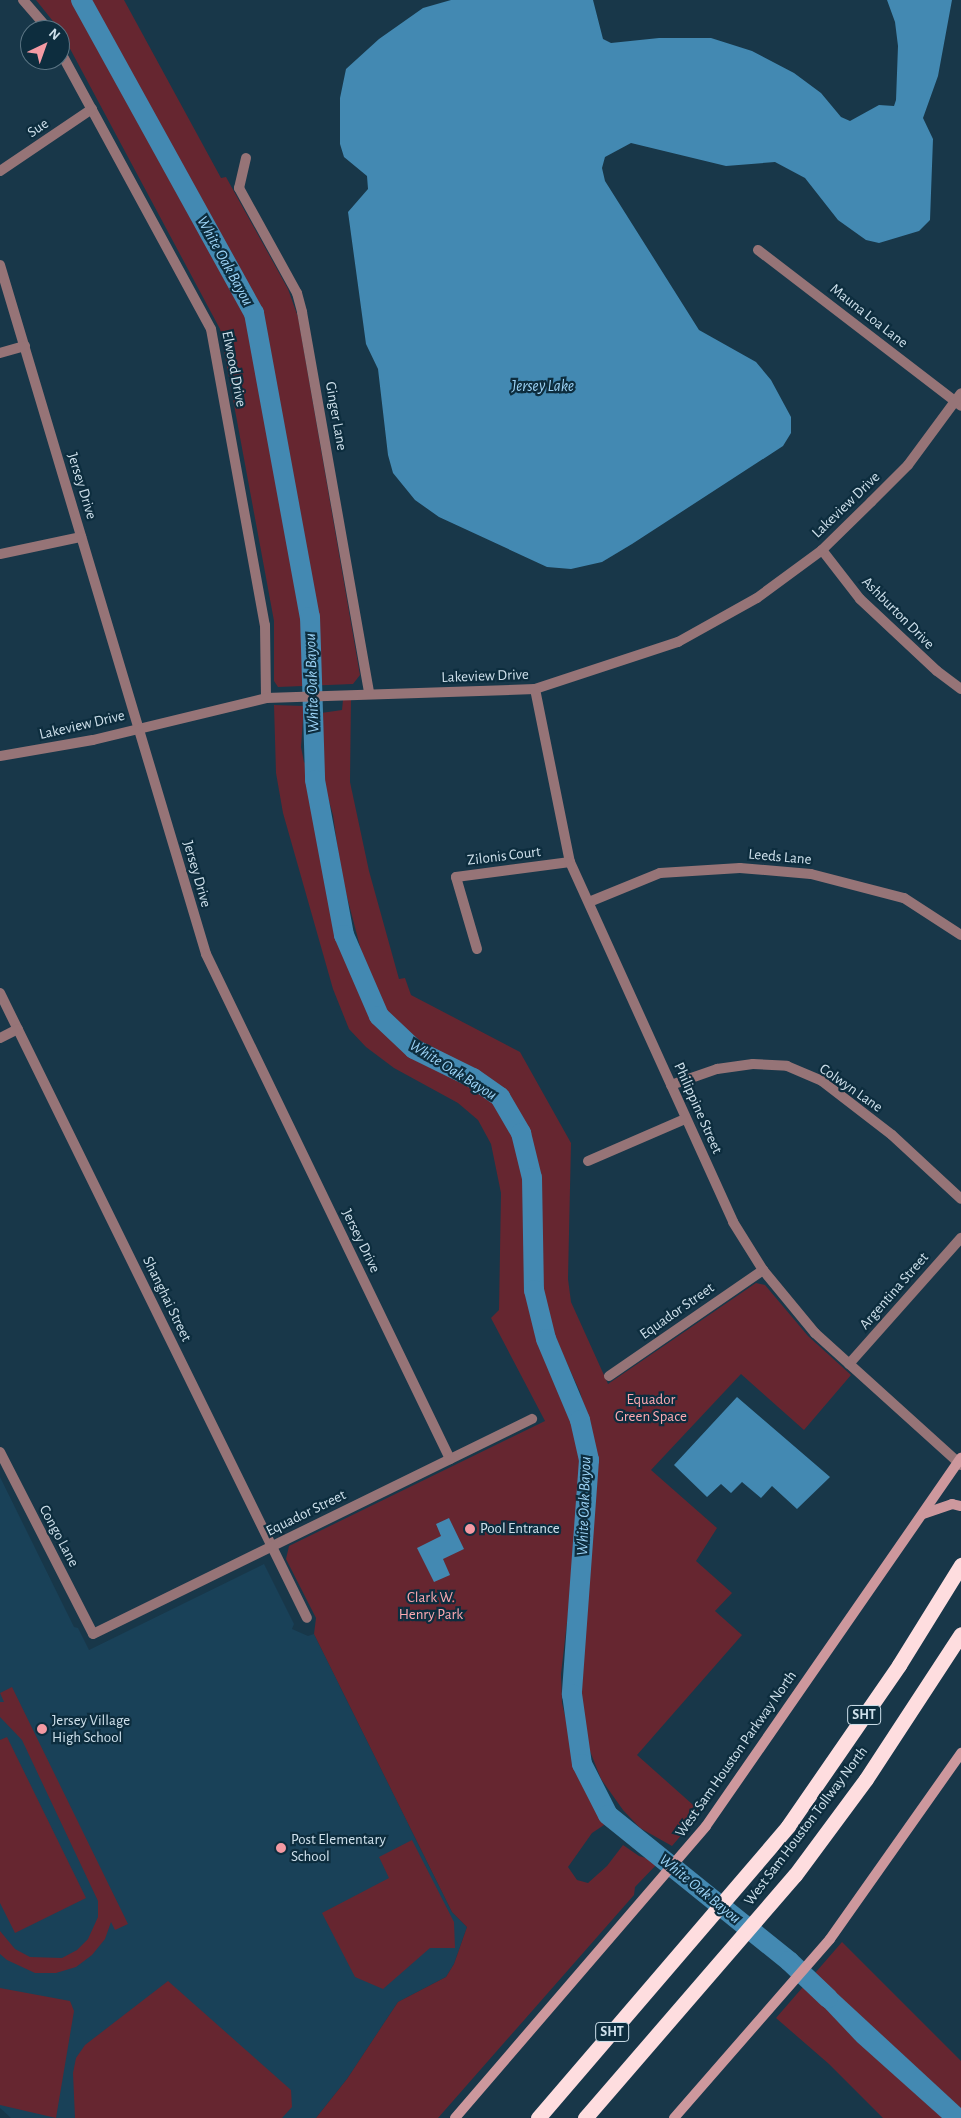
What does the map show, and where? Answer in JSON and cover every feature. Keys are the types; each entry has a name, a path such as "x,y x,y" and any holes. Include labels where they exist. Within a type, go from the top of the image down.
{"highway":[{"name":"West Sam Houston Tollway North","path":"538,2118 788,1826 899,1665 961,1564"},
{"name":"West Sam Houston Tollway North","path":"585,2118 781,1893 860,1787 961,1634"}],"main road":[{"name":"West Sam Houston Parkway North","path":"455,2118 706,1826 960,1462"},
{"path":"923,1514 952,1504 961,1506"},
{"path":"674,2118 830,1939 961,1753"}],"street":[{"path":"23,0 40,20"},
{"name":"Elwood Drive","path":"70,69 211,329 264,626 266,698"},
{"name":"Sue","path":"0,171 92,109"},
{"name":"Ginger Lane","path":"246,158 239,188 297,293 302,312 369,692"},
{"name":"Mauna Loa Lane","path":"758,250 959,400"},
{"name":"Jersey Drive","path":"0,265 206,954 450,1459"},
{"path":"0,353 25,346"},
{"name":"Lakeview Drive","path":"0,756 93,740 139,726 266,698 338,693 535,689 678,642 757,598 822,550 908,465 959,400"},
{"path":"0,554 81,537"},
{"name":"Ashburton Drive","path":"822,550 860,599 936,671 961,689"},
{"name":"Philippine Street","path":"535,689 570,862 733,1222 763,1270 815,1333 960,1462"},
{"name":"Zilonis Court","path":"477,949 456,877 570,862"},
{"name":"Leeds Lane","path":"588,902 660,873 740,868 811,874 904,898 961,935"},
{"name":"Shanghai Street","path":"0,993 306,1618"},
{"path":"0,1038 18,1029"},
{"name":"Colwyn Lane","path":"671,1085 717,1069 753,1064 787,1066 822,1082 884,1129 961,1199"},
{"path":"588,1161 685,1119"},
{"name":"Argentina Street","path":"849,1364 961,1238"},
{"name":"Equador Street","path":"609,1376 763,1270"},
{"name":"Equador Street","path":"93,1634 532,1419"},
{"name":"Congo Lane","path":"0,1452 93,1634"}],"shaded area":[{"path":"0,1477 74,1627 78,1628 89,1650 264,1564 294,1624 292,1629 308,1636 314,1634 452,1912 467,1927 454,1964 446,1977 398,2002 347,2079 316,2118 11,2118 0,2108"}],"green space":[{"path":"36,0 124,0 221,178 226,177 288,289 298,317 360,675 353,684 278,687 274,681 274,621 220,329 70,49 70,20 52,20"},
{"name":"Equador Green Space","path":"351,699 350,782 369,871 399,979 405,978 411,995 520,1052 571,1143 568,1279 571,1302 608,1384 756,1283 765,1285 808,1336 851,1375 804,1430 741,1374 651,1470 717,1528 696,1561 732,1593 715,1611 742,1635 637,1755 701,1812 672,1846 640,1828 623,1810 601,1779 586,1741 577,1694 577,1655 595,1448 580,1392 548,1322 542,1288 541,1183 530,1147 507,1098 492,1082 441,1057 391,1018 367,973 341,874 333,815 322,777 321,713 342,710 343,700"},
{"name":"Clark W. Henry Park","path":"274,705 304,706 301,747 304,762 310,768 319,846 333,914 354,977 375,1023 402,1049 423,1063 472,1084 492,1101 511,1130 521,1155 532,1311 538,1338 577,1429 581,1462 580,1510 561,1674 562,1703 578,1770 610,1821 592,1833 568,1867 577,1880 588,1883 607,1866 623,1845 639,1856 659,1862 635,1887 634,1895 438,2118 316,2118 347,2079 398,2002 446,1977 454,1964 467,1927 452,1912 314,1634 316,1618 286,1559 289,1546 545,1421 491,1318 499,1310 501,1193 491,1144 478,1120 458,1103 394,1068 366,1047 349,1029 333,989 283,813 276,773"},
{"path":"12,1687 128,1924 115,1930 111,1922 105,1939 92,1955 76,1967 56,1973 35,1973 7,1960 0,1954 0,1931 15,1949 30,1957 62,1958 77,1950 88,1939 98,1917 98,1901 22,1740 0,1717 0,1702 4,1702 0,1693"},
{"path":"7,1737 86,1898 15,1933 0,1903 0,1740"},
{"path":"412,1840 454,1922 455,1948 430,1948 383,1989 355,1977 322,1913 389,1878 379,1857"},
{"path":"842,1942 961,2061 961,2118 883,2118 829,2064 776,2018"},
{"path":"168,1981 291,2090 292,2107 282,2118 75,2118 73,2073 76,2058 85,2045"},
{"path":"0,1988 70,2001 74,2011 56,2118 0,2105"}],"water":[{"name":"Jersey Lake","path":"451,0 593,0 603,39 611,43 659,38 711,38 752,51 794,73 821,93 841,117 850,121 879,105 894,106 896,100 898,46 895,22 887,0 952,0 938,76 923,118 933,139 930,220 919,231 879,243 866,240 838,220 805,178 775,162 726,166 631,143 605,157 602,168 605,181 699,330 756,362 771,380 791,417 791,433 783,446 602,562 571,569 547,567 439,517 415,500 393,473 388,455 378,369 366,344 348,212 368,189 367,176 344,157 340,144 340,98 346,69 379,39 423,8"},
{"path":"737,1397 830,1477 797,1509 772,1486 761,1498 742,1482 731,1493 721,1484 707,1497 674,1465"},
{"path":"449,1518 464,1549 443,1559 450,1575 434,1582 417,1548 441,1536 436,1524"},
{"path":"815,1973 961,2108 961,2118 942,2118 857,2042 804,1986"}],"waterway":[{"name":"White Oak Bayou","path":"81,0 254,313 310,617 315,780 344,935 379,1016 414,1049 473,1078 500,1097 521,1133 532,1178 534,1290 546,1339 580,1420 589,1460 572,1694 582,1764 608,1815 789,1961 828,1998"}],"place":[{"name":"Pool Entrance","path":"470,1529"},
{"name":"Jersey Village High School","path":"42,1729"},
{"name":"Post Elementary School","path":"281,1848"}]}
